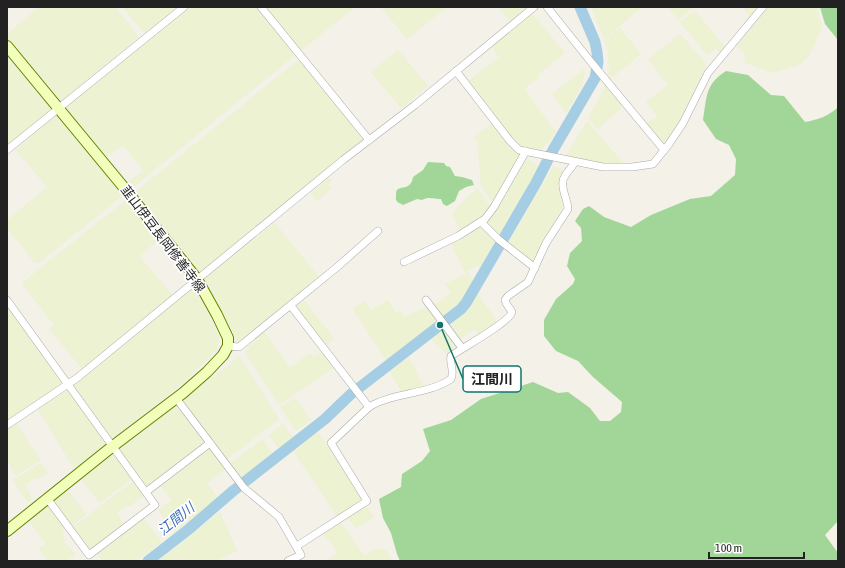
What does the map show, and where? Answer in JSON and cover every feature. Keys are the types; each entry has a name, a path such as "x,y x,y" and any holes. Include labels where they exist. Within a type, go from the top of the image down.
{"main road":[{"name":"韮山伊豆長岡修善寺線","path":"7,46 197,279 224,329 228,338 228,346"},
{"path":"7,531 113,446 176,398 207,372 223,355 228,346"}],"street":[{"path":"7,150 184,7"},
{"path":"261,7 370,140"},
{"path":"7,425 68,385 534,7"},
{"path":"547,7 664,150"},
{"path":"456,71 510,141 519,150 603,167 649,165 656,161 683,123 708,73 763,7"},
{"path":"404,262 458,236 481,222 494,207 526,151"},
{"path":"297,546 367,501 331,443 369,407 384,400 431,388 448,381 453,377 450,358 462,348 500,326 510,317 512,312 505,300 508,296 526,284 535,268 546,242 568,210 563,180 575,162"},
{"path":"481,222 535,268"},
{"path":"228,346 239,347 291,306 378,231"},
{"path":"7,300 155,505 89,555 47,498"},
{"path":"426,300 462,348"},
{"path":"291,306 369,407"},
{"path":"176,398 241,484 277,514 303,558 288,561"},
{"path":"146,492 210,443"}],"green space":[{"path":"39,7 115,7 139,37 60,102 7,37 7,34"},
{"path":"123,7 177,7 146,33 143,32"},
{"path":"189,7 257,7 293,52 294,56 132,188 127,183 143,170 123,145 108,156 104,157 65,109 67,105"},
{"path":"265,7 355,7 303,49 298,48"},
{"path":"381,7 447,7 407,39"},
{"path":"498,7 527,7 510,21"},
{"path":"591,7 642,7 604,38"},
{"path":"668,7 694,7 678,20"},
{"path":"742,7 760,7 751,18"},
{"path":"769,7 817,7 822,27 809,56 803,62 799,65 772,73 746,63 744,53 736,47"},
{"path":"820,7 838,7 838,40 825,24"},
{"path":"695,11 726,48 721,53 715,48 707,55 680,22"},
{"path":"531,12 565,53 538,75 539,77 524,89 556,132 549,142 540,150 518,146 467,82 499,57 491,46"},
{"path":"620,28 641,54 609,80 608,52 604,40"},
{"path":"680,34 706,63 705,71 686,108 685,115 663,146 645,125 658,116 646,102 668,85 648,59"},
{"path":"398,50 428,86 401,108 371,72"},
{"path":"7,53 52,109 7,146"},
{"path":"297,61 302,61 363,139 201,273 196,273 134,193"},
{"path":"584,69 585,72 582,86 566,113 552,94"},
{"path":"726,71 748,75 771,95 784,96 805,122 823,117 838,107 838,521 825,535 838,553 838,561 400,561 391,533 383,518 379,499 401,487 402,474 422,461 430,451 423,429 451,420 481,399 533,382 558,393 568,392 590,408 600,421 610,421 621,412 622,402 593,377 578,361 556,351 544,336 544,320 556,299 573,284 575,279 567,266 570,253 582,241 581,228 575,221 583,209 589,206 604,217 631,227 651,215 690,199 711,196 735,175 736,159 729,145 716,139 703,120 708,92 714,81"},
{"path":"606,85 621,104 621,109 597,129 588,118"},
{"path":"55,115 59,115 121,194 121,197 39,263 35,263 7,228 7,220 47,187 16,150 29,139 27,137"},
{"path":"588,122 624,164 615,166 566,156"},
{"path":"492,123 514,151 520,153 521,157 493,204 481,186 477,140 473,138"},
{"path":"527,159 540,167 499,235 488,226 487,221 493,215"},
{"path":"428,162 444,163 446,166 450,167 455,176 472,180 474,185 459,191 455,201 447,206 443,204 441,199 432,198 422,200 417,199 403,205 397,202 397,190 408,186 413,177 423,170"},
{"path":"553,166 564,172 559,182 563,204 553,230 533,264 508,244"},
{"path":"329,177 332,180 328,185 331,189 317,201 311,193"},
{"path":"477,188 491,208 478,221 461,232 452,213"},
{"path":"125,201 158,240 139,256 173,296 83,370 49,329 54,325 23,285 23,282"},
{"path":"275,223 319,277 240,342 236,341 233,331 204,286 203,280"},
{"path":"480,227 495,243 480,268 478,265 465,272 451,244 462,239"},
{"path":"468,272 473,280 473,283 461,301 442,317 433,306 451,293 445,284"},
{"path":"193,288 216,329 219,338 217,349 193,374 171,393 111,438 73,387"},
{"path":"478,294 498,323 480,335 474,329 458,340 448,327 470,308"},
{"path":"304,300 334,339 326,345 324,345 296,309 297,306"},
{"path":"388,300 396,313 400,311 405,317 427,306 436,319 436,322 386,360 352,308 365,301 371,310"},
{"path":"7,306 62,382 61,386 7,421"},
{"path":"444,329 458,348 448,355 431,339"},
{"path":"264,331 290,368 310,353 314,357 321,352 333,368 279,405 245,353 246,349"},
{"path":"239,355 279,419 226,460 181,400 229,365"},
{"path":"409,357 424,387 402,393 390,371"},
{"path":"66,391 70,392 105,442 105,445 77,468 74,468 38,410 38,408"},
{"path":"295,398 311,420 297,430 294,429 280,407"},
{"path":"171,405 176,406 203,443 148,487 145,487 118,449 118,445"},
{"path":"15,422 41,460 16,476 7,461 7,428"},
{"path":"283,424 293,437 279,448 269,435"},
{"path":"316,433 319,434 362,497 361,500 337,516 293,451"},
{"path":"263,440 273,454 241,480 230,464"},
{"path":"206,449 209,449 225,469 207,483 218,498 175,532 158,510 172,500 159,484"},
{"path":"112,453 131,479 100,503 79,477"},
{"path":"41,463 48,473 25,485 32,498 28,502 13,480"},
{"path":"133,481 144,495 130,506 128,505 117,513 124,524 92,549 88,549 72,528"},
{"path":"66,488 86,514 72,526 53,502 53,498"},
{"path":"47,505 64,526 63,535 66,544 76,554 65,561 47,561 39,548 46,544 28,519"},
{"path":"365,506 374,518 356,528 351,521 345,518"},
{"path":"220,512 237,551 219,559 220,561 158,561"},
{"path":"143,518 162,542 136,561 103,561 96,553"},
{"path":"339,522 364,555 378,548 387,551 393,561 327,561 338,552 322,532"}],"waterway":[{"name":"江間川","path":"148,561 189,529 233,491 325,419 351,394 461,309 466,303 595,78 598,62 595,42 580,7"}],"place":[{"name":"江間川","path":"440,325"}]}
